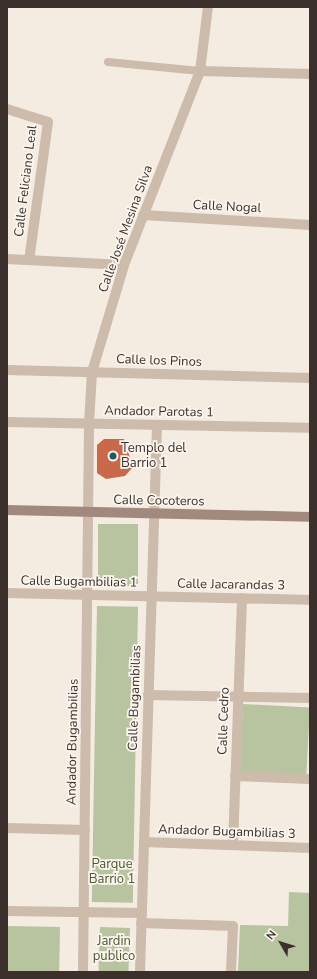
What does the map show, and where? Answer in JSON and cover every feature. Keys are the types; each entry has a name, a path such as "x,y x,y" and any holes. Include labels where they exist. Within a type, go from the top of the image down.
{"street":[{"name":"Calle José Mesina Silva","path":"90,512 89,424 92,372 124,265 200,71 208,7"},
{"path":"200,71 310,74"},
{"name":"Calle Feliciano Leal","path":"7,109 48,122 29,260"},
{"name":"Calle Nogal","path":"143,216 310,225"},
{"path":"7,259 124,265"},
{"name":"Calle los Pinos","path":"7,370 310,378"},
{"name":"Andador Parotas 1","path":"7,422 310,428"},
{"name":"Calle Bugambilias","path":"140,972 157,425"},
{"name":"Calle Cocoteros","path":"7,510 310,516"},
{"name":"Andador Bugambilias","path":"83,972 90,512"},
{"name":"Calle Bugambilias 1","path":"7,593 151,596"},
{"name":"Calle Jacarandas 3","path":"151,596 310,600"},
{"name":"Calle Cedro","path":"233,845 242,598"},
{"path":"148,695 310,698"},
{"path":"235,776 310,779"},
{"path":"7,828 85,830"},
{"name":"Andador Bugambilias 3","path":"144,842 310,848"},
{"path":"7,911 84,912 233,926 231,972"}],"lane":[{"path":"108,62 200,71"}],"green space":[{"path":"98,524 138,524 138,586 98,586"},
{"name":"Parque Barrio 1","path":"97,606 138,607 133,903 92,902"},
{"path":"243,704 310,708 306,776 239,773"},
{"path":"289,892 310,893 310,972 238,972 240,925 288,926"},
{"path":"7,926 60,927 59,972 7,972"},
{"name":"Jardin publico","path":"100,927 130,928 128,972 98,972"}],"building":[{"name":"Templo del Barrio 1","path":"104,439 124,439 133,467 125,476 106,479 97,473 97,445"}],"place":[{"name":"Templo del Barrio 1","path":"113,456"}]}
